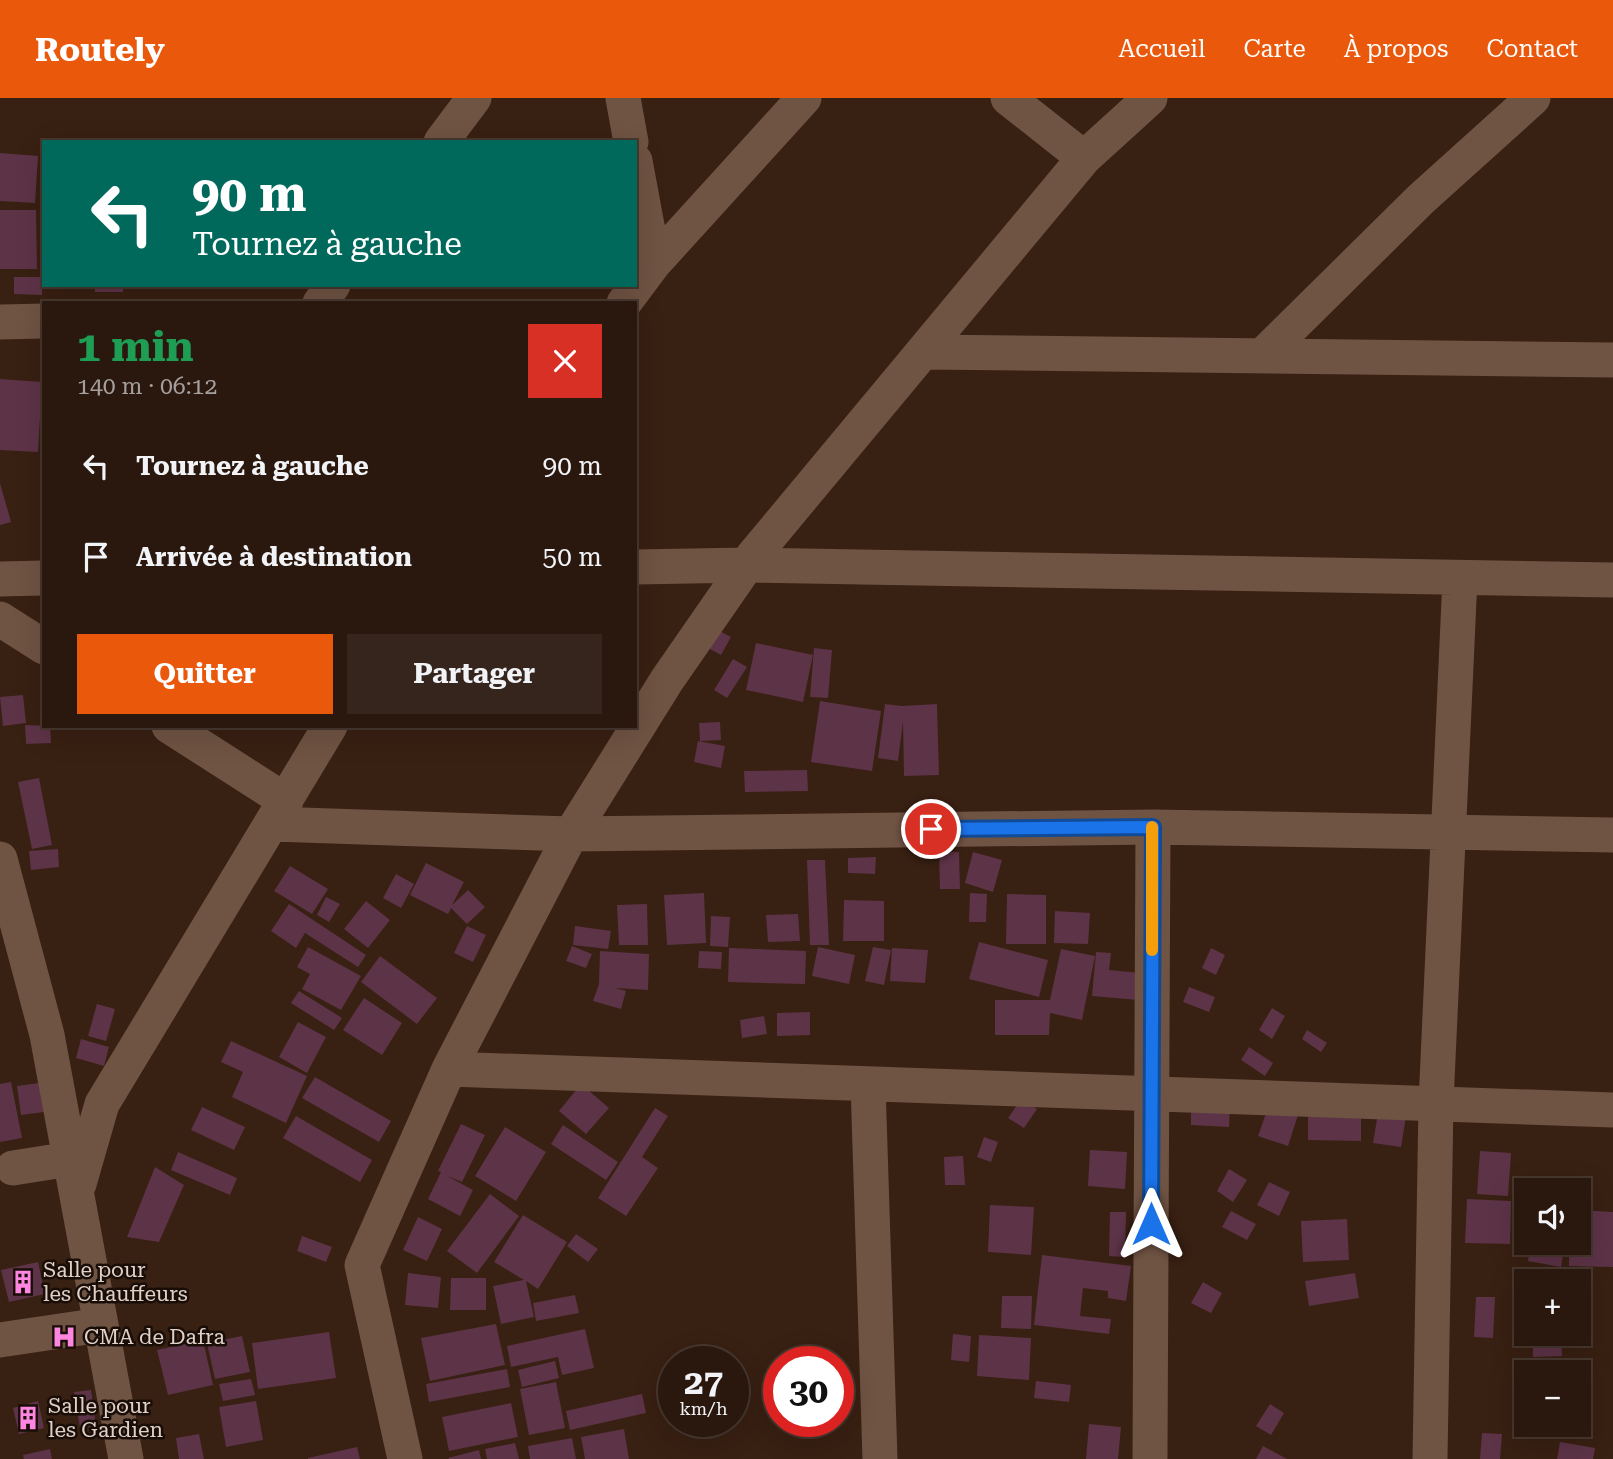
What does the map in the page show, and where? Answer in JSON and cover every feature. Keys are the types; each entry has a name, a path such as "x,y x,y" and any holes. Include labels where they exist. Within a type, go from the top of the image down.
{"street":[{"path":"442,140 474,98"},
{"path":"637,286 654,263 804,98"},
{"path":"1008,98 1084,159"},
{"path":"405,1459 362,1265 449,1069 571,834 667,680 747,565 1084,159 1150,98"},
{"path":"1262,356 1421,199 1533,98"},
{"path":"617,99 630,140"},
{"path":"637,172 654,263"},
{"path":"0,322 42,321"},
{"path":"924,352 1613,360"},
{"path":"637,567 747,565 1613,580"},
{"path":"0,579 42,578"},
{"path":"1430,1459 1436,1103 1460,578"},
{"path":"0,619 42,646"},
{"path":"172,728 279,813 571,834 1153,827 1613,835"},
{"path":"77,1192 102,1104 329,728"},
{"path":"1150,1459 1153,827"},
{"path":"0,859 47,1035 126,1459"},
{"path":"449,1069 1613,1110"},
{"path":"868,1084 880,1459"},
{"path":"13,1168 70,1158"},
{"path":"0,1340 101,1325"}],"building":[{"path":"0,153 38,156 35,203 0,201"},
{"path":"0,210 36,210 37,269 0,269"},
{"path":"14,277 42,277 42,295 14,294"},
{"path":"95,287 123,287 123,292 95,292"},
{"path":"0,379 42,382 38,452 0,450"},
{"path":"0,483 11,522 0,525"},
{"path":"710,626 731,637 721,655 701,644"},
{"path":"756,643 813,655 803,702 746,690"},
{"path":"814,648 832,650 828,698 810,697"},
{"path":"733,659 747,667 727,698 714,690"},
{"path":"23,695 26,723 3,726 0,697"},
{"path":"820,701 881,711 872,771 811,762"},
{"path":"885,704 937,704 939,775 904,776 903,721 898,761 878,758"},
{"path":"720,722 721,740 700,741 699,723"},
{"path":"25,725 50,728 51,743 26,744"},
{"path":"698,741 725,746 721,768 694,762"},
{"path":"807,770 808,791 745,792 744,771"},
{"path":"39,778 52,845 32,849 18,782"},
{"path":"58,849 59,867 31,870 29,851"},
{"path":"939,852 959,852 960,889 940,889"},
{"path":"973,852 1002,860 993,892 965,883"},
{"path":"876,857 875,874 848,873 848,858"},
{"path":"807,860 825,860 829,945 810,945"},
{"path":"426,863 464,882 452,905 468,890 485,907 467,924 451,908 448,914 410,895"},
{"path":"290,866 328,889 312,914 274,891"},
{"path":"396,874 414,884 401,908 383,898"},
{"path":"704,893 706,943 667,945 664,895"},
{"path":"970,893 987,894 986,922 969,922"},
{"path":"1007,894 1046,895 1046,944 1006,944"},
{"path":"326,897 340,904 329,922 317,915"},
{"path":"844,900 884,901 884,941 843,941"},
{"path":"366,901 390,920 368,948 344,929"},
{"path":"289,904 366,955 358,967 305,933 296,948 271,931"},
{"path":"647,904 648,945 619,945 617,905"},
{"path":"1055,911 1090,913 1088,944 1054,943"},
{"path":"798,914 800,941 768,942 766,915"},
{"path":"711,916 730,917 728,947 710,946"},
{"path":"467,926 486,935 473,962 454,953"},
{"path":"575,926 611,931 608,949 573,945"},
{"path":"979,942 1048,960 1039,997 969,979"},
{"path":"572,946 592,954 586,968 566,961"},
{"path":"308,947 361,976 341,1010 302,989 310,974 297,967"},
{"path":"818,947 855,955 849,984 812,976"},
{"path":"873,947 891,950 884,985 865,981"},
{"path":"729,948 806,951 805,984 728,982"},
{"path":"892,948 928,950 925,983 890,981"},
{"path":"1211,948 1225,955 1216,975 1202,968"},
{"path":"1061,949 1095,956 1082,1020 1050,1013 1049,1035 995,1035 995,1000 1050,1000"},
{"path":"600,951 649,954 648,990 615,988 626,991 621,1009 593,1001 599,984"},
{"path":"699,951 722,952 721,969 698,968"},
{"path":"1096,952 1111,953 1109,970 1141,973 1138,1000 1092,996"},
{"path":"380,956 437,998 417,1024 361,982"},
{"path":"1189,987 1215,997 1209,1012 1183,1002"},
{"path":"299,991 342,1018 334,1030 291,1003"},
{"path":"364,998 402,1023 382,1055 343,1030"},
{"path":"97,1004 115,1009 106,1041 88,1036"},
{"path":"1272,1008 1285,1016 1272,1039 1259,1030"},
{"path":"810,1012 810,1035 777,1036 777,1013"},
{"path":"764,1016 767,1034 742,1038 740,1020"},
{"path":"298,1022 326,1037 307,1073 279,1057"},
{"path":"1307,1030 1327,1043 1321,1052 1302,1039"},
{"path":"81,1039 109,1047 104,1066 76,1058"},
{"path":"231,1041 307,1076 286,1123 232,1097 243,1072 221,1062"},
{"path":"1249,1047 1273,1063 1265,1076 1241,1060"},
{"path":"315,1077 391,1121 379,1142 302,1098"},
{"path":"11,1082 22,1138 0,1142 0,1084"},
{"path":"39,1083 44,1112 21,1115 17,1086"},
{"path":"581,1084 609,1108 586,1134 559,1111"},
{"path":"1021,1099 1037,1109 1024,1128 1008,1118"},
{"path":"1270,1102 1299,1112 1288,1146 1258,1136"},
{"path":"1191,1103 1230,1105 1229,1127 1191,1125"},
{"path":"202,1107 245,1127 234,1150 191,1130"},
{"path":"1308,1107 1361,1108 1361,1141 1308,1140"},
{"path":"1379,1107 1407,1111 1401,1147 1373,1143"},
{"path":"655,1108 668,1116 642,1157 658,1168 626,1216 598,1198"},
{"path":"296,1116 372,1160 360,1182 283,1138"},
{"path":"461,1124 485,1135 462,1182 447,1176 473,1190 460,1216 428,1199 441,1172 438,1171"},
{"path":"563,1125 618,1162 606,1180 551,1144"},
{"path":"505,1127 546,1152 516,1201 475,1176"},
{"path":"984,1137 998,1142 991,1162 977,1157"},
{"path":"1090,1150 1127,1152 1125,1189 1088,1186"},
{"path":"1480,1151 1511,1153 1508,1196 1477,1194"},
{"path":"178,1152 237,1178 230,1195 171,1170"},
{"path":"963,1156 965,1185 945,1185 944,1157"},
{"path":"155,1167 184,1185 159,1242 127,1237"},
{"path":"1229,1169 1247,1180 1233,1202 1217,1191"},
{"path":"1269,1182 1290,1192 1279,1216 1257,1205"},
{"path":"490,1194 519,1216 477,1273 447,1251"},
{"path":"1467,1199 1511,1201 1510,1244 1465,1243"},
{"path":"990,1205 1034,1207 1031,1255 988,1252"},
{"path":"1231,1211 1256,1224 1247,1240 1222,1227"},
{"path":"1591,1211 1613,1212 1613,1267 1569,1266 1569,1255 1591,1255"},
{"path":"1110,1212 1126,1212 1125,1257 1109,1256"},
{"path":"523,1215 567,1242 538,1289 526,1281 534,1317 501,1324 493,1286 524,1280 494,1262"},
{"path":"418,1217 442,1229 427,1261 403,1250"},
{"path":"1347,1219 1349,1260 1303,1262 1301,1221"},
{"path":"576,1234 598,1249 588,1262 567,1246"},
{"path":"302,1236 332,1247 326,1262 297,1251"},
{"path":"1042,1255 1131,1266 1126,1301 1108,1298 1108,1291 1083,1288 1080,1316 1111,1319 1109,1334 1034,1325"},
{"path":"1529,1255 1563,1255 1561,1267 1528,1261"},
{"name":"Salle pour les Chauffeurs","path":"38,1262 45,1294 9,1302 1,1270"},
{"path":"408,1273 441,1277 438,1308 405,1305"},
{"path":"1355,1273 1359,1298 1309,1306 1305,1281"},
{"path":"451,1278 486,1278 486,1310 450,1310"},
{"path":"1203,1282 1222,1293 1211,1313 1191,1303"},
{"path":"575,1295 579,1313 536,1321 533,1303"},
{"path":"1002,1296 1032,1296 1031,1329 1001,1328"},
{"path":"1476,1297 1495,1297 1493,1338 1474,1337"},
{"path":"496,1324 505,1365 430,1381 421,1338"},
{"path":"585,1329 594,1368 562,1375 558,1357 511,1367 507,1346"},
{"path":"329,1332 336,1378 258,1389 252,1343"},
{"path":"953,1334 971,1336 969,1362 951,1360"},
{"path":"979,1335 1031,1338 1029,1380 977,1376"},
{"path":"242,1336 250,1372 215,1379 207,1343"},
{"path":"203,1340 213,1385 168,1395 157,1350"},
{"path":"1533,1346 1561,1346 1562,1356 1533,1357"},
{"path":"555,1361 559,1378 522,1387 518,1370"},
{"path":"507,1369 510,1387 429,1402 426,1384"},
{"path":"251,1379 255,1395 223,1401 219,1384"},
{"path":"1036,1381 1071,1385 1069,1402 1034,1398"},
{"path":"556,1382 565,1428 529,1435 520,1389"},
{"path":"91,1390 96,1426 80,1428 74,1392"},
{"path":"642,1394 646,1413 570,1430 566,1411"},
{"name":"Salle pour les Gardien","path":"38,1401 44,1428 19,1434 13,1408"},
{"path":"256,1401 263,1440 226,1447 219,1407"},
{"path":"511,1403 518,1437 449,1451 442,1417"},
{"path":"1270,1404 1284,1413 1271,1435 1256,1426"},
{"path":"1089,1424 1121,1427 1118,1459 1086,1459"},
{"path":"624,1429 629,1459 585,1459 581,1437"},
{"path":"1482,1433 1502,1434 1500,1459 1480,1459"},
{"path":"199,1434 204,1459 179,1459 176,1438"},
{"path":"572,1438 576,1459 530,1459 528,1446"},
{"path":"1560,1442 1595,1448 1593,1459 1557,1459"},
{"path":"515,1443 519,1459 487,1459 485,1449"},
{"path":"1263,1446 1287,1459 1256,1459"},
{"path":"357,1447 360,1459 308,1459 308,1458"},
{"path":"50,1449 52,1459 24,1459 23,1455"},
{"path":"479,1450 481,1459 448,1458"}],"slow traffic":[{"path":"1152,827 1152,950"}],"place":[{"name":"Salle pour les Chauffeurs","path":"23,1282"},
{"name":"CMA de Dafra","path":"64,1337"},
{"name":"Salle pour les Gardien","path":"28,1418"}],"route":[{"path":"931,829 1153,827 1151,1224"}]}
